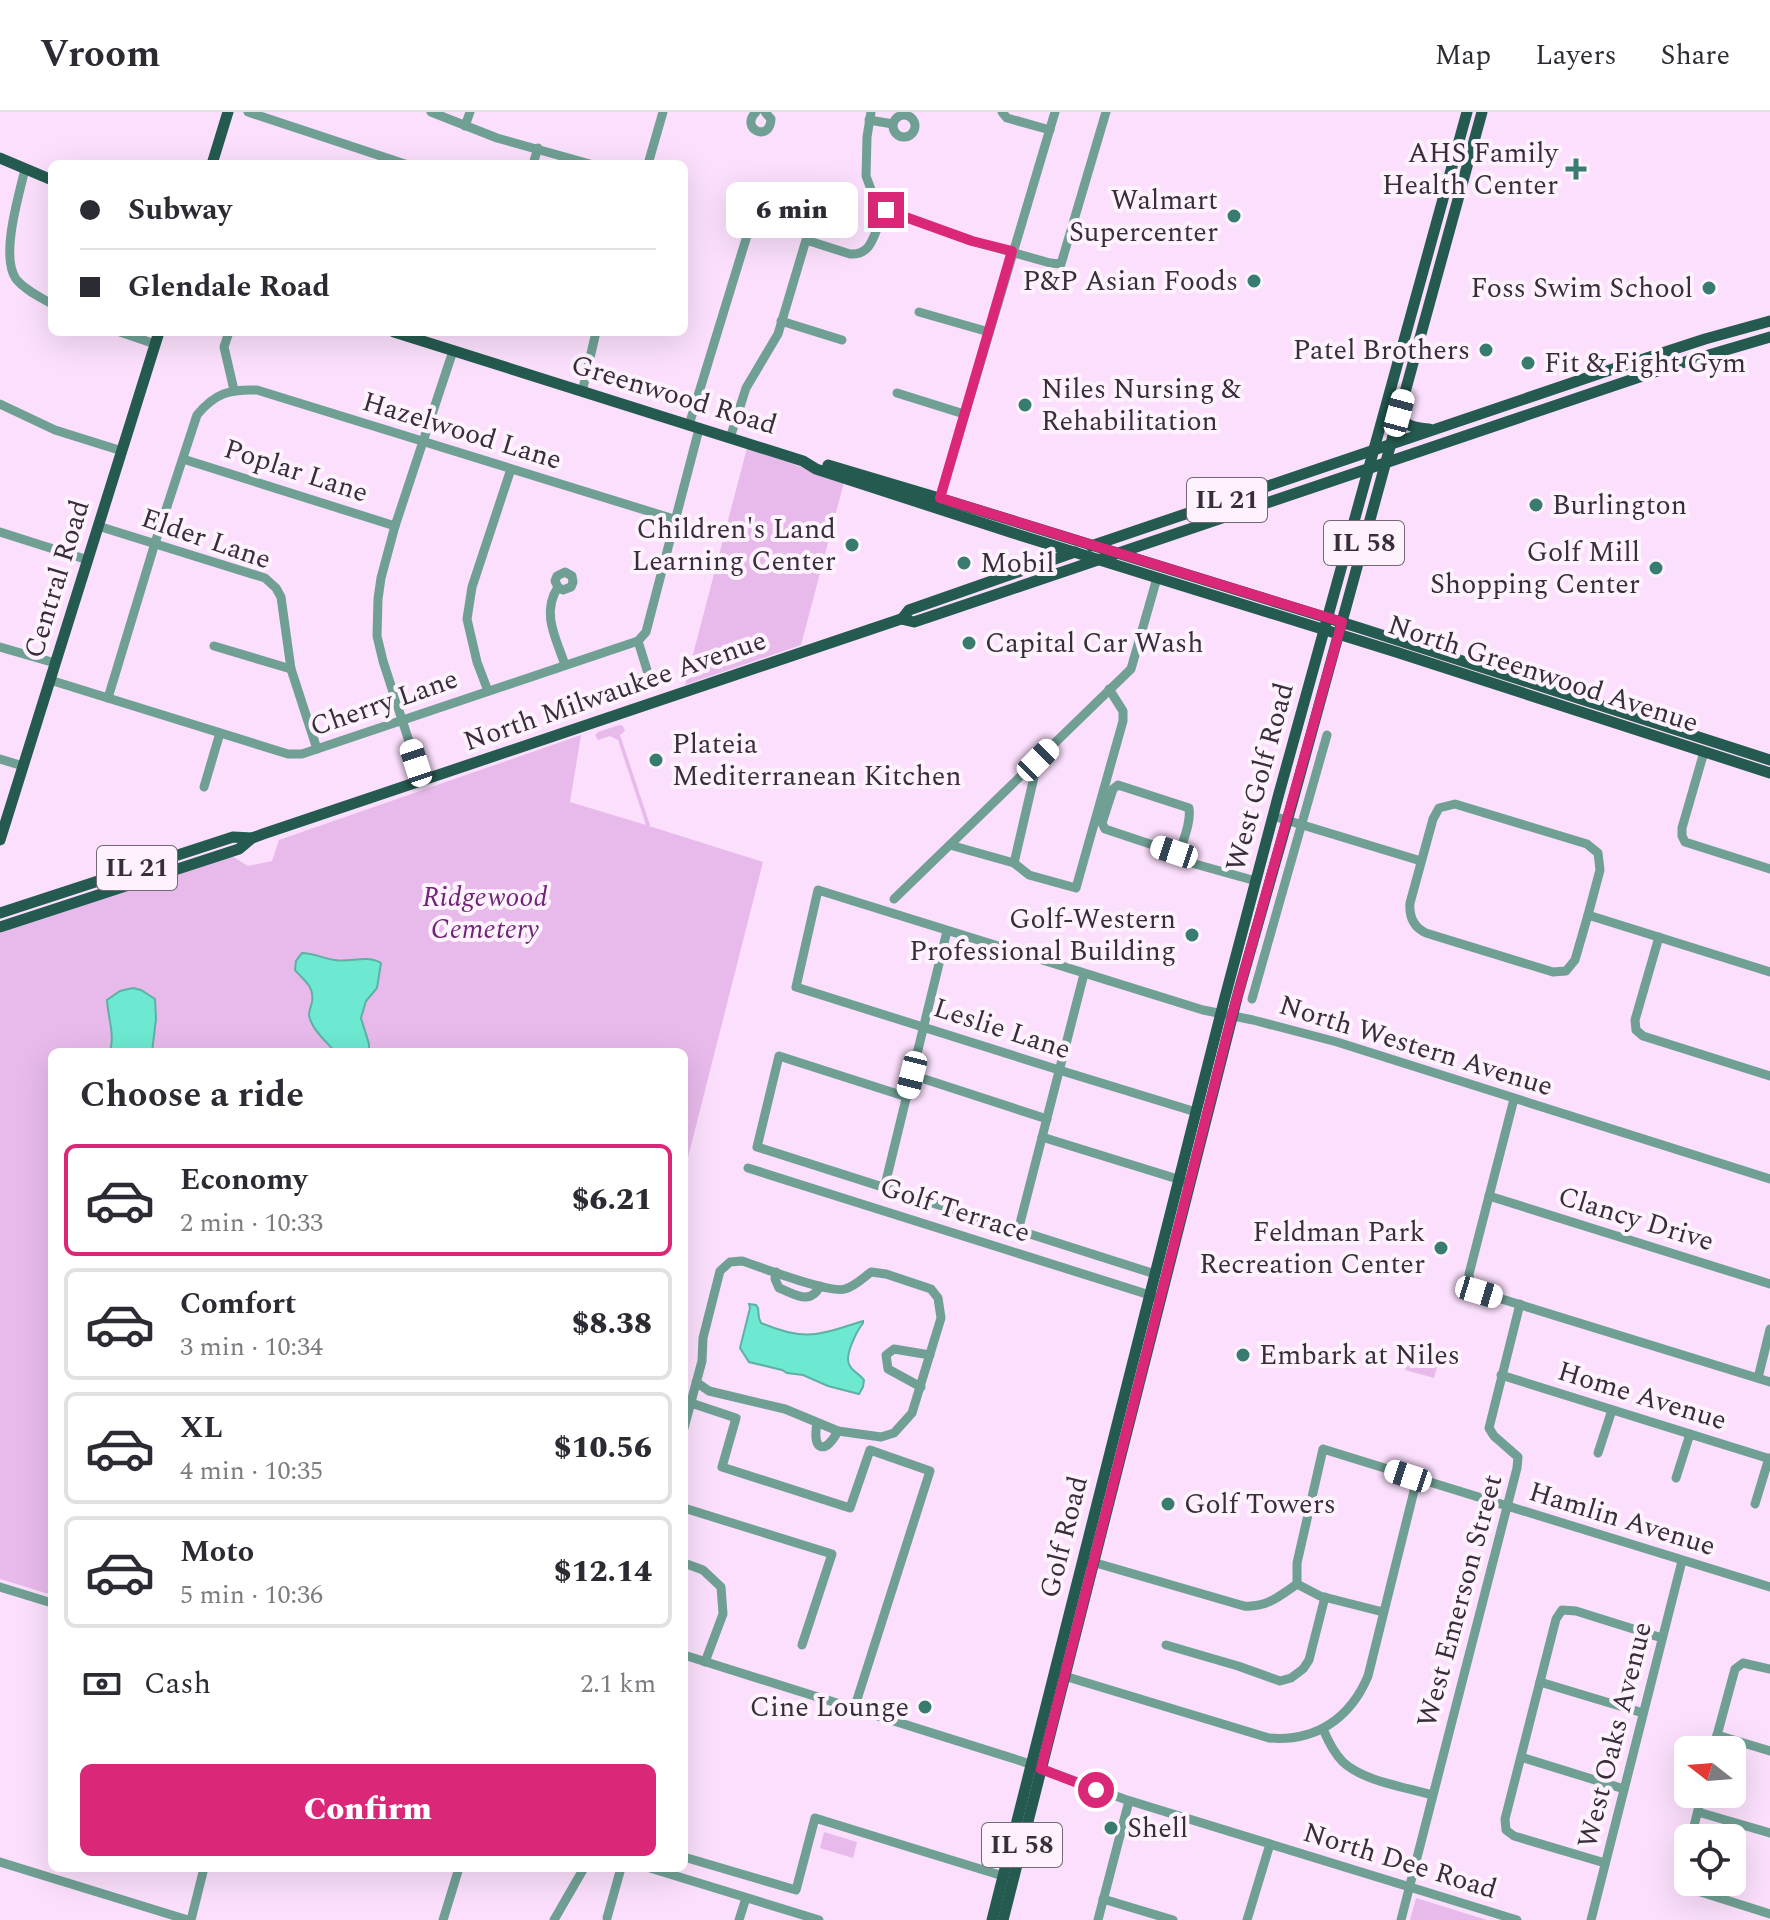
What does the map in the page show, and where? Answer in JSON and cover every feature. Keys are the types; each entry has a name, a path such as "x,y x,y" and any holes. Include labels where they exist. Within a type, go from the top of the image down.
{"main road":[{"path":"213,160 225,112"},
{"name":"West Golf Road","path":"992,1920 1060,1675 1273,816 1467,112"},
{"name":"West Golf Road","path":"1109,1457 1155,1297 1155,1274 1184,1181 1196,1112 1287,820 1482,112"},
{"path":"0,158 48,178"},
{"name":"North Milwaukee Avenue","path":"902,619 909,610 1074,552 1672,349 1770,321"},
{"name":"Central Road","path":"0,840 158,336"},
{"name":"Greenwood Road","path":"409,336 803,461"},
{"name":"North Milwaukee Avenue","path":"252,838 902,619 914,622 1655,371 1770,337"},
{"path":"1399,413 1410,426 1434,430"},
{"name":"North Greenwood Avenue","path":"803,461 818,462 940,498 1118,554 1157,572 1298,621 1326,624"},
{"name":"North Greenwood Avenue","path":"803,461 816,469 1099,560 1157,572 1340,628 1374,645 1770,773"},
{"path":"1035,540 1044,550 1042,563"},
{"path":"1150,543 1149,558 1157,572"},
{"path":"1348,600 1354,622 1360,628"},
{"path":"1298,621 1314,639 1318,652"},
{"name":"North Greenwood Avenue","path":"1340,628 1360,628 1770,760"},
{"path":"1328,671 1345,644 1374,645"},
{"name":"IL 21","path":"0,913 233,837 252,838"},
{"name":"IL 21","path":"0,927 239,849 252,838"},
{"name":"Golf Road","path":"1065,1629 1088,1560 1109,1457"},
{"name":"West Golf Road","path":"1060,1675 1065,1629"},
{"name":"West Golf Road","path":"1003,1920 1036,1767"}],"street":[{"path":"248,112 393,160"},
{"path":"431,112 497,138 577,160"},
{"path":"465,126 470,112"},
{"path":"649,160 663,112"},
{"path":"756,112 750,123 753,129 760,132 771,125 771,119 765,112"},
{"path":"1002,112 1007,118 1050,130"},
{"path":"940,498 1055,112"},
{"path":"893,124 870,116 867,137 866,176 872,192 886,210 972,241 1061,264 1106,112"},
{"path":"534,160 538,148"},
{"path":"25,169 13,220 9,260 16,278 48,301"},
{"path":"651,683 638,641 646,632 677,520 694,427 761,190"},
{"path":"730,438 746,388 778,334 806,240 857,255 869,248 886,210"},
{"path":"919,312 989,332"},
{"path":"781,321 842,340"},
{"path":"132,336 155,344"},
{"path":"108,698 197,415 207,402 234,390 224,347 228,336"},
{"path":"583,388 595,336"},
{"path":"416,763 383,661 377,636 377,616 381,578 395,526 453,351"},
{"name":"Hazelwood Lane","path":"234,390 257,390 677,520"},
{"path":"897,393 964,414"},
{"path":"0,404 55,430 122,451"},
{"name":"Poplar Lane","path":"183,459 395,526"},
{"path":"488,691 477,662 467,619 472,587 511,469"},
{"name":"Elder Lane","path":"98,526 265,578 276,588 281,597 291,669 317,749"},
{"path":"0,532 88,560"},
{"path":"894,899 1132,668 1157,572"},
{"path":"558,587 549,606 549,618 565,665"},
{"name":"Cherry Lane","path":"50,680 288,754 302,754 638,641"},
{"path":"214,646 291,669"},
{"path":"0,647 55,663"},
{"path":"950,845 1014,863 1029,875 1076,888 1123,721 1123,711 1109,689"},
{"path":"204,787 220,733"},
{"path":"1252,999 1327,735"},
{"path":"1704,752 1682,828 1685,842 1770,869"},
{"path":"0,759 23,766"},
{"path":"1014,863 1038,760"},
{"path":"1179,855 1189,821 1189,808 1118,785 1113,789 1102,823 1105,829 1179,855 1195,864 1256,881"},
{"path":"1455,804 1587,844 1598,853 1600,860 1588,915 1575,960 1566,971 1559,973 1420,930 1409,911 1435,813 1444,806 1455,804"},
{"path":"1273,816 1421,861"},
{"name":"North Western Avenue","path":"796,987 818,890 1203,1010 1337,1042 1770,1179"},
{"path":"1588,915 1770,972"},
{"path":"884,1189 947,931"},
{"path":"1659,937 1635,1020 1636,1030 1643,1036 1770,1076"},
{"path":"1018,1231 1084,974"},
{"name":"Leslie Lane","path":"796,987 1196,1112"},
{"path":"907,1097 779,1056 757,1147 1155,1274"},
{"path":"912,1075 1047,1119"},
{"path":"1514,1099 1469,1274 1470,1285 1479,1292 1770,1382"},
{"path":"1042,1137 1184,1181"},
{"name":"Golf Terrace","path":"748,1168 1155,1297"},
{"name":"Clancy Drive","path":"1489,1196 1770,1284"},
{"path":"688,1414 720,1271 730,1262 742,1261 842,1291 871,1272 886,1274 931,1289 938,1298 941,1318 921,1387 912,1413 894,1433 881,1437 838,1431 785,1409 709,1391 696,1382"},
{"path":"776,1272 776,1286 801,1296 814,1297 820,1286"},
{"name":"West Emerson Street","path":"1401,1920 1517,1468 1518,1457 1489,1428 1520,1304"},
{"path":"1758,1378 1770,1329"},
{"path":"921,1387 888,1369 886,1355 894,1349 930,1355"},
{"name":"Home Avenue","path":"1501,1375 1770,1459"},
{"path":"691,1403 736,1418 722,1467 850,1508 870,1450 930,1471 854,1709"},
{"path":"1598,1453 1612,1410"},
{"path":"817,1423 815,1442 822,1447 838,1431"},
{"path":"1676,1478 1690,1434"},
{"name":"Hamlin Avenue","path":"1297,1584 1297,1563 1323,1449 1770,1587"},
{"path":"1755,1504 1770,1459"},
{"path":"1060,1675 1269,1738 1290,1739 1323,1729 1348,1709 1363,1689 1368,1676 1417,1479"},
{"path":"688,1509 832,1554 802,1645"},
{"path":"1088,1560 1244,1606 1265,1604 1297,1584 1312,1593 1383,1612"},
{"name":"West Oaks Avenue","path":"1591,1920 1682,1561"},
{"path":"688,1564 703,1570 721,1587 723,1614 705,1662"},
{"path":"0,1587 48,1602"},
{"path":"1166,1645 1280,1681 1291,1678 1309,1660 1325,1597"},
{"path":"1605,1863 1514,1836 1506,1830 1505,1819 1556,1619 1562,1610 1576,1611 1662,1638"},
{"name":"North Dee Road","path":"688,1656 1036,1767 1129,1801 1517,1920"},
{"path":"1770,1669 1749,1663 1738,1665 1717,1735 1770,1751"},
{"path":"1540,1682 1643,1713"},
{"path":"1323,1729 1336,1753 1351,1768 1373,1778 1432,1795"},
{"path":"1521,1757 1624,1789"},
{"path":"1098,1920 1129,1801"},
{"path":"1695,1824 1699,1808"},
{"path":"1698,1812 1770,1833"},
{"path":"688,1858 796,1890 815,1818 1003,1876"},
{"name":"North Dee Road","path":"1247,1920 1270,1844"},
{"path":"0,1862 189,1920 203,1872"},
{"path":"443,1920 458,1872"},
{"path":"554,1920 582,1872"},
{"path":"607,1918 620,1872"},
{"path":"663,1872 819,1920"},
{"path":"1711,1896 1770,1914"},
{"path":"739,1920 746,1898"},
{"path":"1103,1899 1173,1920"}],"green space":[{"path":"747,448 844,482 801,645 685,685"},
{"name":"Ridgewood Cemetery","path":"623,726 625,731 620,735 649,826 763,862 688,1157 688,1048 48,1048 48,1594 0,1579 0,933 232,856 248,866 272,861 279,840 581,735 570,802 646,825 618,740 610,736 598,740 595,735"},
{"path":"1419,1349 1440,1357 1434,1378 1405,1370 1409,1355"},
{"path":"824,1832 857,1842 853,1858 820,1848"},
{"path":"1416,1898 1487,1920 1410,1920"}],"shaded area":[{"path":"302,953 341,961 370,959 381,963 377,988 366,1001 361,1018 369,1048 332,1048 316,1030 309,1015 312,992 295,970 296,961"},
{"path":"133,988 155,999 152,1048 111,1048 112,1032 107,1000 120,991"},
{"path":"749,1304 758,1308 761,1323 790,1333 823,1333 863,1321 848,1357 851,1368 864,1380 859,1394 803,1375 749,1362 740,1348"}],"place":[{"name":"AHS Family Health Center","path":"1576,169"},
{"name":"Walmart Supercenter","path":"1234,216"},
{"name":"P&P Asian Foods","path":"1254,281"},
{"name":"Foss Swim School","path":"1709,288"},
{"name":"Patel Brothers","path":"1486,350"},
{"name":"Fit & Fight Gym","path":"1528,363"},
{"name":"Niles Nursing & Rehabilitation","path":"1025,405"},
{"name":"Burlington","path":"1536,505"},
{"name":"Children's Land Learning Center","path":"852,545"},
{"name":"Mobil","path":"964,563"},
{"name":"Golf Mill Shopping Center","path":"1656,568"},
{"name":"Capital Car Wash","path":"969,643"},
{"name":"Plateia Mediterranean Kitchen","path":"656,760"},
{"name":"Golf-Western Professional Building","path":"1192,935"},
{"name":"Feldman Park Recreation Center","path":"1441,1248"},
{"name":"Embark at Niles","path":"1243,1355"},
{"name":"Golf Towers","path":"1168,1504"},
{"name":"Cine Lounge","path":"925,1707"},
{"name":"Shell","path":"1111,1828"}],"route":[{"path":"886,210 972,241 1012,251 940,498 1342,622 1232,1015 1041,1769 1096,1790"}]}
